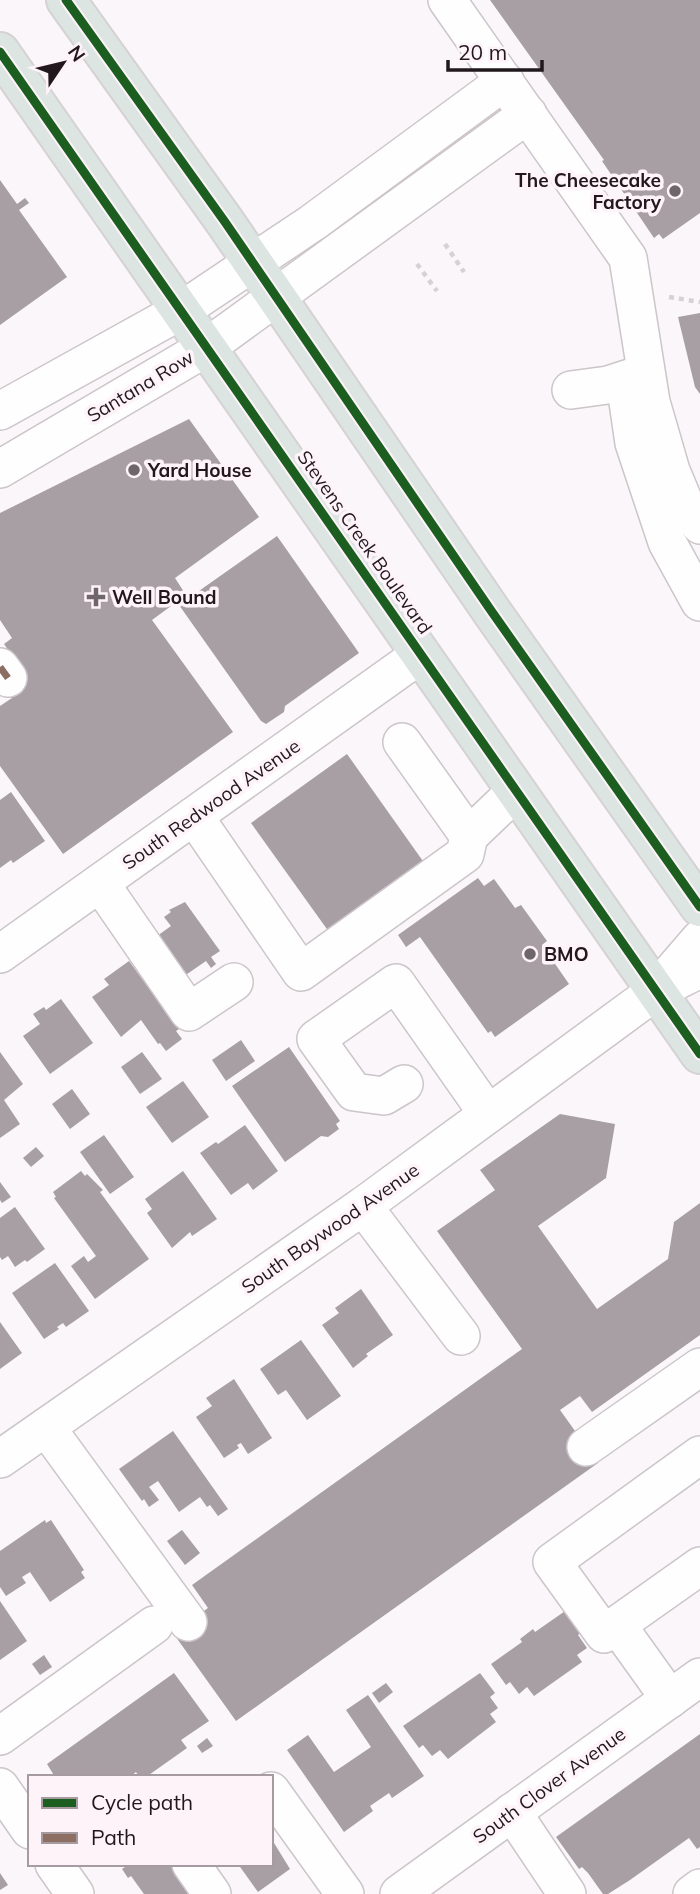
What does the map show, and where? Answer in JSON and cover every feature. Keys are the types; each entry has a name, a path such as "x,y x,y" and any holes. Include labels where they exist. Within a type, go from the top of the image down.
{"main road":[{"path":"66,0 277,297 492,612 700,907"},
{"name":"Stevens Creek Boulevard","path":"0,52 700,1054"}],"street":[{"path":"447,0 628,258 645,373 654,414 671,471 684,502 700,525"},
{"path":"0,411 182,310 320,217 505,81"},
{"name":"Santana Row","path":"0,469 207,346 528,114"},
{"path":"571,390 608,385 645,373"},
{"path":"645,373 628,402 634,443 667,542 700,602"},
{"name":"South Redwood Avenue","path":"0,954 421,654"},
{"path":"402,742 469,836"},
{"path":"194,816 301,972 465,854 469,836 516,792"},
{"path":"100,883 189,1012 234,982"},
{"name":"South Baywood Avenue","path":"656,991 700,939"},
{"name":"South Baywood Avenue","path":"0,1460 363,1206 656,991 700,969"},
{"path":"404,1084 384,1096 354,1092 316,1039 396,983 488,1114"},
{"path":"363,1206 461,1336"},
{"path":"586,1447 700,1367"},
{"path":"0,1736 171,1624 46,1427"},
{"path":"700,1455 552,1562 604,1634 700,1566"},
{"path":"617,1625 670,1699"},
{"name":"South Clover Avenue","path":"399,1894 700,1677"},
{"path":"0,1787 28,1827"},
{"path":"273,1794 345,1894"},
{"path":"512,1812 568,1894"},
{"path":"192,1866 212,1894"},
{"path":"692,1894 700,1888"}],"path":[{"path":"445,244 464,272"},
{"path":"417,264 437,291"},
{"path":"667,297 700,302"}],"building":[{"path":"490,0 700,0 700,213 663,239 659,234 654,238 602,161 604,160"},
{"path":"0,180 17,204 25,198 29,203 19,210 67,277 0,325"},
{"path":"700,313 700,394 695,387 678,317"},
{"path":"189,419 259,517 175,578 186,595 152,620 233,732 63,854 0,766 0,706 12,698 7,692 27,678 4,644 12,638 0,620 0,513"},
{"path":"277,536 359,653 285,706 284,712 266,724 261,721 179,605"},
{"path":"347,754 425,864 329,932 251,823"},
{"path":"11,792 45,841 13,863 11,860 0,868 0,800"},
{"path":"478,878 484,886 494,879 515,908 521,905 547,941 542,945 569,984 495,1037 491,1031 488,1033 420,937 406,947 398,935"},
{"path":"185,902 220,951 211,957 216,964 211,968 206,961 177,981 150,941 171,926 164,917 171,912 169,910"},
{"path":"129,961 179,1029 176,1031 182,1039 166,1051 141,1020 121,1037 92,997 109,985 104,979"},
{"path":"61,999 93,1043 50,1074 23,1036 40,1024 33,1014 44,1007 46,1010"},
{"path":"241,1040 255,1061 226,1081 212,1060"},
{"path":"289,1047 340,1121 336,1124 339,1129 328,1137 321,1136 285,1162 232,1086"},
{"path":"0,1052 23,1084 4,1100 20,1124 0,1138"},
{"path":"142,1052 162,1079 140,1094 121,1067"},
{"path":"183,1081 209,1117 172,1143 146,1107"},
{"path":"72,1089 90,1114 70,1129 52,1104"},
{"path":"560,1114 615,1124 606,1178 538,1226 597,1309 668,1259 674,1222 700,1203 700,1335 592,1412 580,1396 560,1410 598,1463 236,1721 173,1633 208,1608 192,1585 522,1349 437,1231 495,1190 480,1170"},
{"path":"245,1125 278,1171 253,1190 248,1183 231,1195 200,1153"},
{"path":"104,1135 134,1177 110,1194 80,1152"},
{"path":"36,1147 44,1156 31,1167 23,1158"},
{"path":"81,1171 103,1190 100,1192 149,1259 95,1299 71,1266 84,1256 88,1262 96,1256 54,1198 56,1197 53,1192"},
{"path":"183,1171 217,1219 192,1236 190,1232 172,1248 147,1213 152,1209 145,1199"},
{"path":"0,1182 11,1197 2,1203 0,1200"},
{"path":"15,1207 45,1249 15,1267 8,1256 2,1260 0,1257 0,1218"},
{"path":"55,1263 89,1311 66,1327 63,1323 44,1339 12,1293"},
{"path":"361,1289 393,1335 366,1354 368,1356 353,1368 322,1325 339,1313 335,1308"},
{"path":"0,1322 22,1353 0,1369"},
{"path":"301,1340 341,1396 307,1420 286,1390 278,1395 260,1369"},
{"path":"234,1379 272,1438 248,1454 241,1443 237,1445 239,1448 224,1458 196,1417 212,1406 206,1398"},
{"path":"173,1431 228,1509 218,1516 200,1497 179,1512 158,1481 149,1487 159,1500 149,1507 119,1469"},
{"path":"45,1520 46,1523 51,1520 84,1570 81,1572 85,1578 50,1602 30,1572 22,1577 26,1583 6,1596 0,1587 0,1551"},
{"path":"182,1530 200,1553 185,1565 167,1541"},
{"path":"0,1601 27,1641 0,1660"},
{"path":"568,1609 583,1631 578,1635 587,1648 577,1655 582,1662 534,1696 527,1687 519,1694 510,1682 506,1685 491,1664 522,1642 520,1639 533,1629 535,1632"},
{"path":"44,1655 52,1667 40,1675 32,1664"},
{"path":"174,1673 209,1721 181,1740 187,1748 149,1775 138,1775 136,1772 132,1775 54,1775 47,1764"},
{"path":"480,1673 495,1693 490,1697 498,1708 490,1714 496,1722 448,1759 440,1750 432,1756 423,1745 419,1748 403,1726"},
{"path":"386,1683 393,1692 379,1703 372,1693"},
{"path":"368,1695 424,1776 392,1798 389,1793 370,1806 373,1811 344,1832 287,1750 308,1735 334,1772 371,1747 346,1710"},
{"path":"700,1734 700,1847 697,1849 689,1838 630,1880 608,1894 603,1894 588,1873 582,1867 579,1869 556,1837"},
{"path":"207,1738 213,1746 202,1753 197,1746"},
{"path":"273,1841 290,1869 258,1892 239,1866 273,1866"},
{"path":"173,1866 193,1894 144,1894 131,1876 128,1878 122,1869"},
{"path":"0,1873 8,1885 0,1890"}],"marked path":[{"path":"0,667 8,678"}],"cycle path":[{"path":"66,0 225,222 492,612 700,907"},
{"path":"0,52 700,1054"}],"place":[{"name":"The Cheesecake Factory","path":"675,191"},
{"name":"Yard House","path":"134,470"},
{"name":"Well Bound","path":"96,597"},
{"name":"BMO","path":"530,954"}]}
